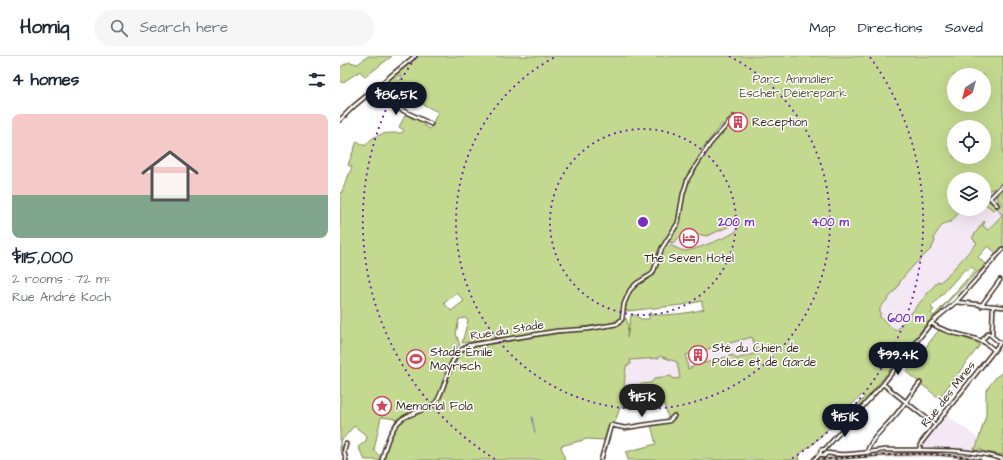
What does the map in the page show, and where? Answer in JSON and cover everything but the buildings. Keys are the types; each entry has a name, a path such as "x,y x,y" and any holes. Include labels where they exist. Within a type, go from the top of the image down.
{"street":[{"path":"340,120 368,94 415,56"},
{"path":"368,94 431,124"},
{"name":"Rue du Stade","path":"382,460 388,440 399,422 407,416 431,406 438,400 456,355 462,348 527,335 588,329 618,324 622,319 624,304 630,290 637,283 649,276 654,270 660,251 678,223 683,194 688,178 710,144 734,117"},
{"path":"997,205 990,198 1003,185"},
{"path":"814,460 820,454 821,450 825,449 883,384 931,323 956,302 1003,249"},
{"path":"981,306 1000,280"},
{"path":"956,302 981,306 1003,307"},
{"path":"992,336 993,307"},
{"path":"931,323 936,327 951,333 982,341 994,350 1000,343 988,334 982,341"},
{"name":"Rue des Mines","path":"919,450 922,443 935,425 994,350"},
{"path":"867,453 872,442 920,383"},
{"path":"883,384 935,425"},
{"path":"601,460 611,425 625,428 669,421 674,416"},
{"path":"346,444 344,452 346,460"},
{"path":"825,449 827,453"},
{"path":"820,454 824,456 827,453 835,455 885,450 959,450 1003,459"}],"shaded area":[{"path":"1000,186 1003,188 998,194 997,197 999,202 996,207 1002,214 988,230 983,226 972,238 977,243 945,278 940,282 938,281 895,331 880,317 880,308 913,266 931,249 934,237 942,226 957,216 991,216 991,208 993,210 991,190"},
{"path":"735,219 741,224 735,232 656,265 666,241 673,243 687,230 691,230 691,233 704,236"},
{"name":"Sté du Chien de Police et de Garde","path":"752,336 758,353 736,359 733,355 688,369 686,355"},
{"path":"660,356 677,362 680,378 674,379 671,376 655,378 651,383 624,386 626,366 630,360 659,358"},
{"path":"944,413 979,439 976,449 974,450 979,449 1003,455 1003,459 959,451 919,450 921,443"},
{"path":"934,453 958,454 987,460 943,457 797,460 878,455"}],"green space":[{"path":"368,56 392,56 365,77 360,71 342,83 340,81 340,67 349,62 358,64"},
{"name":"Parc Animalier Escher Déierepark","path":"419,56 1003,56 1003,183 996,189 991,190 991,172 947,172 947,216 956,216 951,222 946,223 939,229 934,237 935,241 931,249 913,266 880,308 880,317 896,331 938,281 940,282 945,278 977,243 972,238 984,221 983,226 988,230 1002,215 996,207 999,202 998,194 1003,188 1003,246 996,253 988,246 978,257 985,264 980,271 978,271 943,307 942,310 927,323 861,406 858,404 865,397 862,395 846,410 848,412 843,416 842,415 813,444 798,455 799,460 628,460 626,452 656,444 651,425 669,421 663,400 620,408 614,424 612,423 604,440 587,439 561,446 565,460 365,460 358,447 366,441 367,436 354,426 341,441 342,450 340,451 340,196 352,167 348,165 357,141 365,146 373,138 382,134 402,133 404,130 399,127 406,114 415,120 416,118 418,119 430,129 438,112 422,104 424,100 405,91 399,98 397,106 388,102 398,94 397,85 402,76 399,75 396,81 392,84 389,83 383,87 384,100 371,94","holes":["731,117 733,118 704,152 701,150 722,124 724,126 726,121","735,219 741,224 735,232 719,240 696,248 686,251 672,246 666,247 661,254 659,264 656,265 666,241 673,243 687,230 691,230 691,233 707,236 730,226","972,267 975,270 934,316 931,313 934,310 931,307 965,269 968,271","457,293 464,301 451,311 444,303","628,296 625,310 627,311 683,305 702,301 704,309 671,314 651,315 651,313 649,313 649,319 641,319 635,315 631,315 627,338 628,324 626,318 618,326 560,333 467,348 458,357 444,389 442,388 435,404 402,419 402,417 433,403 437,399 457,347 460,345 456,334 459,319 465,318 468,320 462,343 612,323 620,318 623,304","752,337 757,353 736,359 733,355 688,369 686,355","660,356 677,362 680,378 674,379 671,376 655,378 651,383 624,386 626,366 631,364 630,360 659,358","381,417 396,419 382,459 374,450"]},
{"path":"991,202 996,207 993,210 991,208"},
{"path":"939,330 974,341 980,345 939,398 906,372"},
{"path":"1003,372 1003,455 986,452 979,449 978,451 974,450 974,448 976,448 986,415 986,390 997,376"}],"waterway":[{"path":"532,417 535,433"}],"tunnel":[{"path":"997,205 1003,212"}],"railway":[{"path":"819,460 900,454 940,455 980,460"}],"place":[{"name":"Reception","path":"738,122"},
{"name":"The Seven Hotel","path":"689,238"},
{"name":"Sté du Chien de Police et de Garde","path":"698,355"},
{"name":"Stade Émile Mayrisch","path":"416,359"},
{"name":"Memorial Fola","path":"382,406"}]}
